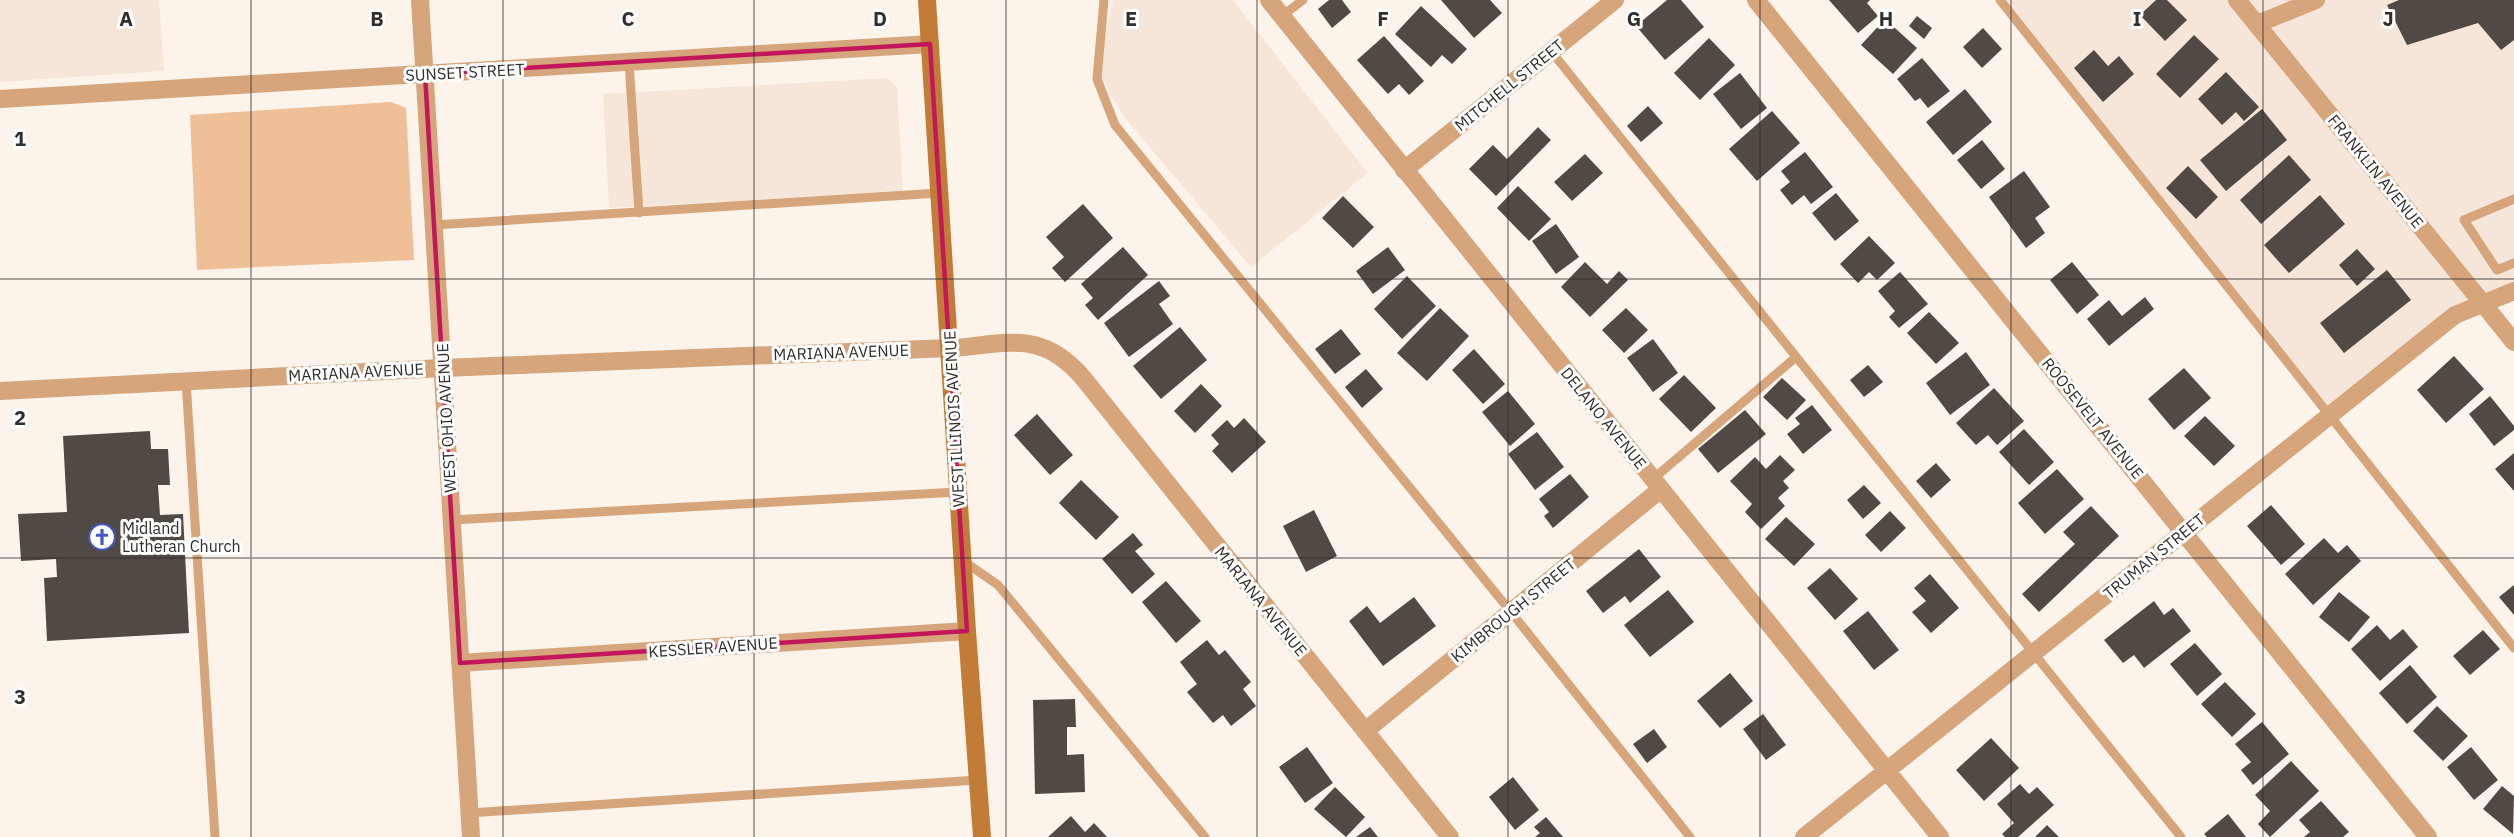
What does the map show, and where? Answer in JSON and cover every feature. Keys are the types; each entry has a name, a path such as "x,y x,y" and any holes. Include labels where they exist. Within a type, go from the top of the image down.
{"main road":[{"name":"WEST ILLINOIS AVENUE","path":"927,0 982,837"}],"street":[{"name":"WEST OHIO AVENUE","path":"420,0 471,837"},
{"name":"DELANO AVENUE","path":"1269,0 1940,837"},
{"name":"MITCHELL STREET","path":"1404,170 1615,0"},
{"name":"ROOSEVELT AVENUE","path":"1756,0 2428,837"},
{"name":"FRANKLIN AVENUE","path":"2237,0 2514,342"},
{"path":"2257,24 2316,0"},
{"name":"SUNSET STREET","path":"0,99 930,44"},
{"name":"TRUMAN STREET","path":"1804,837 2455,315 2514,291"},
{"name":"MARIANA AVENUE","path":"0,391 443,368 1031,344 1053,350 1073,366 1450,837"},
{"name":"KIMBROUGH STREET","path":"1365,731 1511,612 1657,484"},
{"name":"KESSLER AVENUE","path":"460,663 967,631"}],"lane":[{"path":"1104,0 1098,79 1115,125 1511,612 1690,837"},
{"path":"1282,16 1303,0"},
{"path":"2000,0 2514,648"},
{"path":"1551,51 2181,837"},
{"path":"628,62 639,213"},
{"path":"434,225 939,193"},
{"path":"2514,199 2464,220 2496,270 2514,263"},
{"path":"1657,484 1796,357"},
{"path":"186,381 215,837"},
{"path":"452,520 958,492"},
{"path":"962,560 998,585 1205,837"},
{"path":"469,813 978,780"}],"highlighted area":[{"path":"930,44 967,631 460,663 425,74"}],"shaded area":[{"path":"0,0 159,0 164,71 0,82"},
{"path":"1113,0 1233,0 1368,173 1251,267 1125,118 1101,78 1101,54"},
{"path":"2003,0 2514,0 2514,284 2482,295 2334,414"},
{"path":"888,78 897,88 903,193 609,208 603,94"},
{"path":"391,102 406,108 414,260 197,270 190,115"}],"building":[{"path":"1329,0 1342,0 1351,12 1332,28 1318,9"},
{"path":"1441,0 1490,0 1502,13 1474,38"},
{"path":"1667,0 1681,0 1704,27 1665,60 1636,26"},
{"path":"1829,0 1870,0 1867,3 1878,16 1858,33"},
{"path":"2156,0 2167,0 2187,20 2165,41 2140,15"},
{"path":"2399,0 2514,0 2514,40 2501,50 2478,23 2407,45 2387,5"},
{"path":"1421,6 1467,49 1452,64 1442,55 1431,67 1395,34"},
{"path":"1917,16 1932,28 1924,39 1909,26"},
{"path":"1885,19 1917,48 1893,74 1861,45"},
{"path":"1983,28 2002,49 1982,68 1963,47"},
{"path":"2194,35 2219,59 2180,98 2156,74"},
{"path":"1384,36 1424,81 1409,95 1399,84 1388,94 1357,60"},
{"path":"1709,38 1735,65 1700,100 1674,73"},
{"path":"2094,50 2108,66 2119,56 2134,74 2103,102 2074,68"},
{"path":"1922,58 1950,91 1928,108 1920,98 1915,101 1897,79"},
{"path":"2226,72 2259,107 2244,121 2236,112 2222,125 2198,99"},
{"path":"1740,73 1767,108 1741,129 1713,94"},
{"path":"1965,89 1992,122 1953,155 1926,122"},
{"path":"1648,106 1663,123 1641,142 1627,126"},
{"path":"2262,109 2287,140 2226,191 2200,160"},
{"path":"1772,111 1800,143 1757,181 1729,149"},
{"path":"1538,127 1551,140 1496,196 1469,169 1493,145 1507,159"},
{"path":"1982,140 2005,169 1981,189 1957,160"},
{"path":"1805,152 1833,187 1811,204 1804,195 1792,205 1780,190 1790,182 1781,171"},
{"path":"1585,154 1603,173 1572,201 1554,182"},
{"path":"2289,155 2311,180 2261,224 2240,200"},
{"path":"2188,166 2218,197 2196,219 2166,188"},
{"path":"2024,171 2050,207 2035,218 2045,233 2026,248 1989,197"},
{"path":"1518,186 1551,219 1529,241 1497,208"},
{"path":"1836,193 1859,221 1835,241 1812,213"},
{"path":"2320,195 2345,224 2289,273 2264,245"},
{"path":"1343,196 1374,227 1353,248 1322,218"},
{"path":"1083,204 1113,238 1065,282 1052,268 1064,257 1046,237"},
{"path":"1556,224 1579,257 1556,274 1532,241"},
{"path":"1869,236 1895,263 1877,280 1869,272 1858,283 1840,264"},
{"path":"1123,247 1148,275 1098,320 1085,305 1093,298 1081,284"},
{"path":"1388,247 1405,270 1373,294 1356,271"},
{"path":"2357,249 2375,269 2357,286 2339,265"},
{"path":"1585,262 1607,284 1619,271 1628,280 1590,317 1561,287"},
{"path":"2072,262 2099,295 2077,314 2050,280"},
{"path":"2387,270 2411,300 2344,353 2320,323"},
{"path":"1900,272 1928,304 1899,328 1889,317 1895,311 1878,291"},
{"path":"1407,276 1436,306 1402,339 1374,309"},
{"path":"1159,281 1170,296 1159,304 1173,324 1129,357 1104,323"},
{"path":"2145,297 2154,309 2109,346 2087,319 2109,300 2122,316"},
{"path":"1440,308 1469,336 1427,381 1397,353"},
{"path":"1626,308 1648,330 1624,353 1602,330"},
{"path":"1929,312 1959,343 1936,364 1907,333"},
{"path":"1180,327 1207,360 1161,399 1133,366"},
{"path":"1341,329 1361,354 1335,374 1315,349"},
{"path":"1653,339 1678,373 1653,392 1627,358"},
{"path":"1474,349 1505,384 1483,404 1452,370"},
{"path":"1966,352 1990,385 1950,415 1926,383"},
{"path":"2454,356 2484,389 2446,423 2417,390"},
{"path":"1868,365 1883,382 1864,397 1850,380"},
{"path":"2184,368 2211,398 2174,430 2148,399"},
{"path":"1366,369 1383,389 1362,408 1345,387"},
{"path":"1684,375 1716,408 1691,432 1659,399"},
{"path":"1782,378 1806,400 1787,420 1763,397"},
{"path":"1201,384 1222,406 1195,433 1174,411"},
{"path":"1994,388 2024,421 1997,445 1988,435 1976,445 1956,423"},
{"path":"1508,391 1535,424 1510,446 1482,412"},
{"path":"2490,396 2514,426 2514,430 2494,446 2469,414"},
{"path":"1812,405 1832,430 1803,454 1787,434 1800,424 1795,418"},
{"path":"1745,410 1766,434 1718,473 1698,449"},
{"path":"1037,414 1073,455 1050,475 1014,435"},
{"path":"2205,416 2235,446 2214,466 2184,436"},
{"path":"1244,418 1266,442 1232,473 1212,451 1219,444 1211,435 1227,420 1234,428"},
{"path":"2024,429 2054,462 2029,485 1999,452"},
{"name":"Midland Lutheran Church","path":"150,431 151,449 168,449 170,485 158,485 160,515 183,514 189,633 47,641 44,578 57,577 56,559 21,561 18,514 67,512 63,436"},
{"path":"1537,432 1564,467 1535,490 1508,454"},
{"path":"2514,453 2514,491 2495,469"},
{"path":"1780,455 1795,470 1783,481 1789,488 1778,498 1785,506 1761,529 1745,512 1752,504 1730,481 1755,457 1766,469"},
{"path":"1936,463 1951,480 1931,498 1916,481"},
{"path":"2057,469 2084,499 2045,534 2018,503"},
{"path":"1570,474 1589,497 1553,528 1544,516 1549,512 1539,499"},
{"path":"1081,480 1119,517 1096,540 1059,503"},
{"path":"1864,485 1881,503 1863,519 1847,500"},
{"path":"2271,505 2305,544 2281,565 2247,526"},
{"path":"2091,506 2119,536 2039,612 2022,594 2075,544 2063,532"},
{"path":"1314,510 1337,556 1306,572 1283,526"},
{"path":"1890,511 1906,528 1881,552 1865,535"},
{"path":"1786,517 1815,544 1794,566 1765,539"},
{"path":"1133,533 1143,545 1135,551 1155,574 1132,594 1102,559"},
{"path":"2324,538 2338,553 2347,545 2361,561 2313,605 2285,574"},
{"path":"1639,549 1661,577 1630,603 1625,596 1603,613 1586,591"},
{"path":"1830,568 1858,599 1835,620 1807,588"},
{"path":"1930,574 1959,608 1931,633 1912,612 1926,601 1914,588"},
{"path":"1166,581 1201,621 1176,643 1142,602"},
{"path":"2514,585 2514,615 2499,597"},
{"path":"1668,590 1694,622 1650,657 1624,625"},
{"path":"2339,592 2370,617 2349,642 2319,617"},
{"path":"1414,597 1436,626 1383,666 1349,621 1367,606 1380,623"},
{"path":"2154,601 2164,615 2173,608 2191,631 2144,668 2134,655 2123,663 2104,640"},
{"path":"1868,611 1899,650 1874,670 1843,631"},
{"path":"2377,625 2390,640 2403,629 2418,647 2380,681 2351,649"},
{"path":"2483,630 2500,649 2470,675 2453,656"},
{"path":"1207,640 1219,655 1225,650 1251,682 1243,689 1256,706 1231,726 1223,715 1213,723 1187,692 1197,684 1180,662"},
{"path":"2195,643 2222,674 2197,696 2170,664"},
{"path":"2410,665 2437,697 2407,724 2379,693"},
{"path":"1730,673 1753,701 1720,728 1697,701"},
{"path":"2225,682 2256,714 2232,737 2201,704"},
{"path":"1075,699 1076,727 1067,727 1067,755 1084,754 1085,792 1035,794 1033,700"},
{"path":"2437,706 2468,736 2443,761 2413,731"},
{"path":"1763,714 1786,745 1766,760 1743,729"},
{"path":"2262,722 2289,754 2253,785 2241,770 2251,762 2235,744"},
{"path":"1654,729 1667,747 1647,763 1633,744"},
{"path":"1991,738 2019,768 1984,801 1956,770"},
{"path":"1307,747 1333,783 1305,803 1279,767"},
{"path":"2471,747 2498,780 2474,800 2447,767"},
{"path":"2291,761 2319,791 2270,837 2258,824 2270,811 2255,795"},
{"path":"1513,777 1539,810 1515,830 1489,797"},
{"path":"2020,784 2029,794 2037,787 2054,805 2018,837 2005,837 2002,834 2014,823 1997,804"},
{"path":"2502,786 2514,796 2513,834 2483,809"},
{"path":"1335,787 1365,817 1346,837 1314,809"},
{"path":"2321,801 2349,832 2343,837 2304,837 2310,832 2299,820"},
{"path":"2228,814 2246,837 2207,837 2204,834"},
{"path":"1071,816 1085,832 1094,823 1107,837 1048,837"},
{"path":"1546,817 1563,837 1535,837 1540,833 1534,827"},
{"path":"2047,825 2059,837 2035,837"},
{"path":"1370,827 1378,837 1356,837"}],"place":[{"name":"Midland Lutheran Church","path":"102,537"}]}
